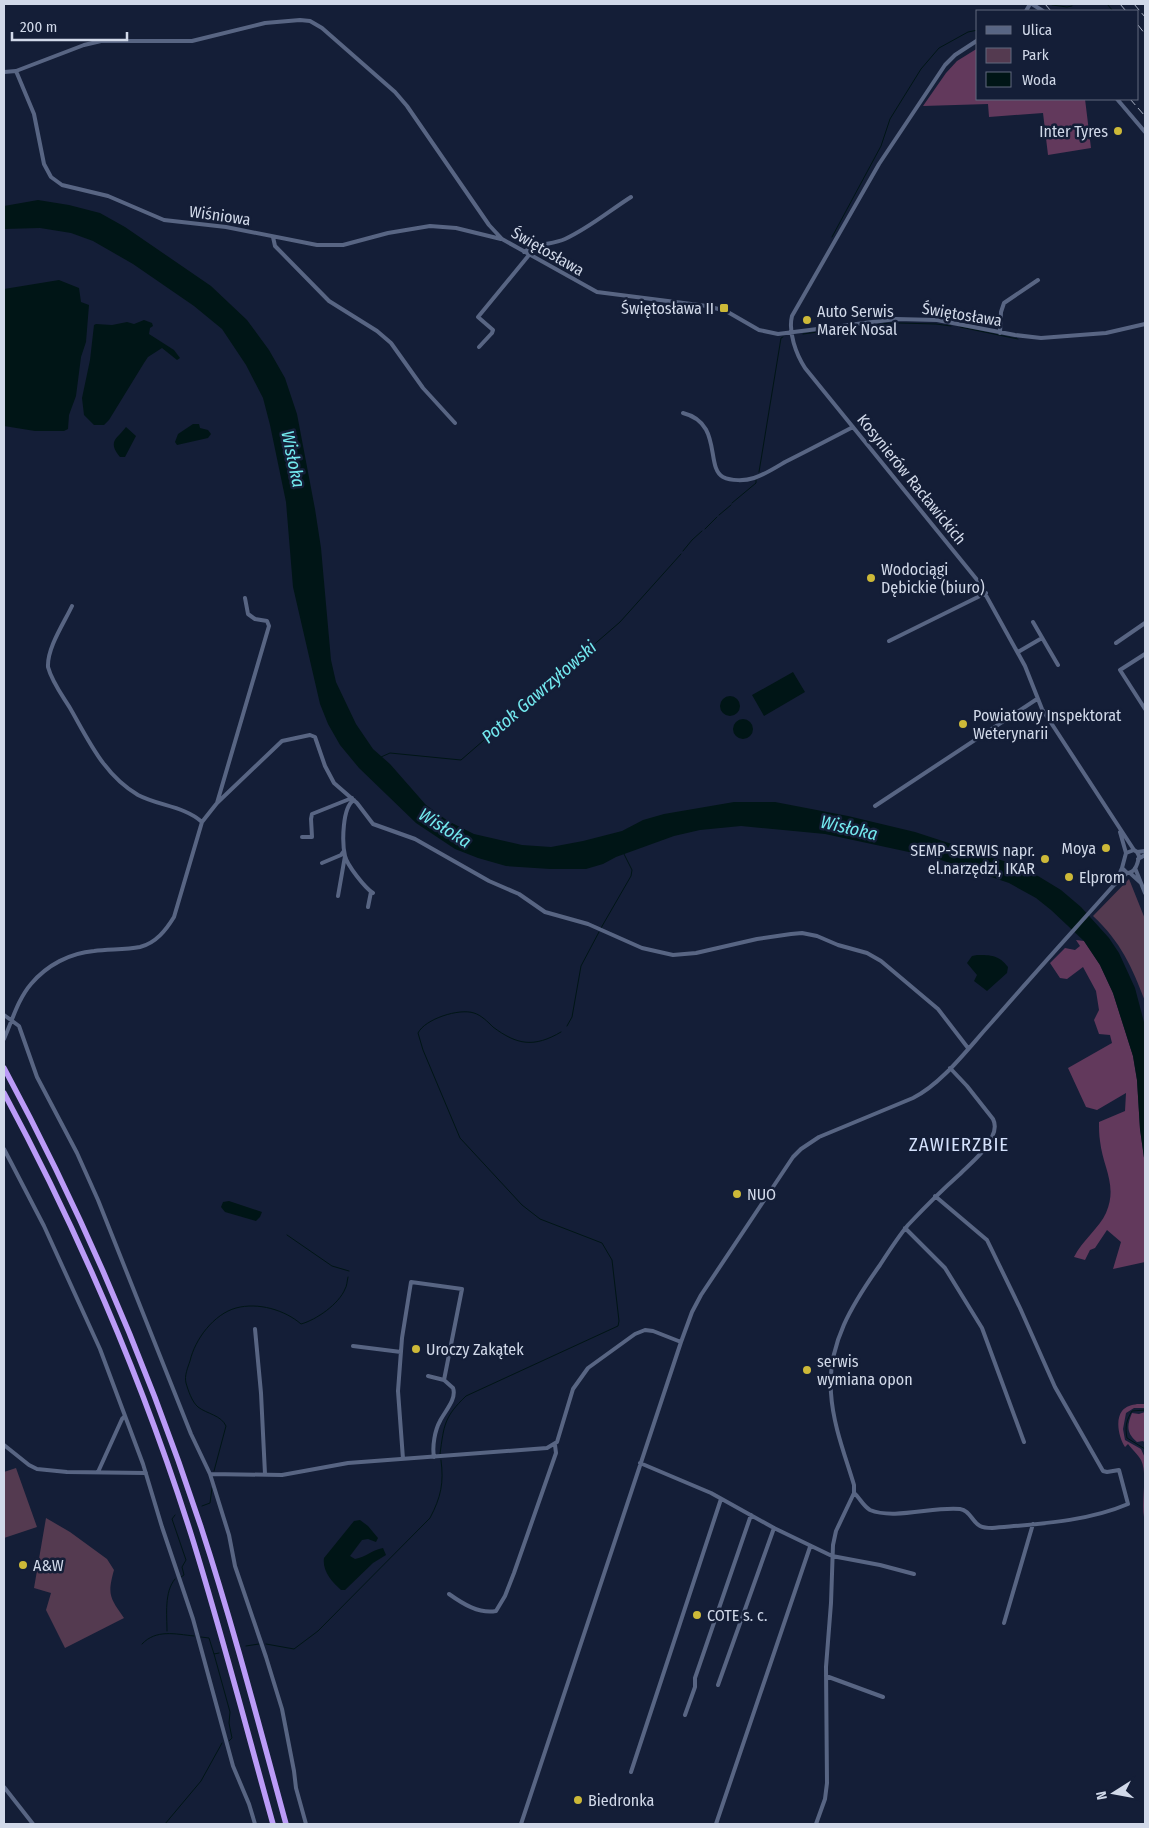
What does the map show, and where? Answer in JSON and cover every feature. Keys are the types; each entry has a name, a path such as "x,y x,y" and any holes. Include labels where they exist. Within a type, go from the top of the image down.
{"highway":[{"path":"4,1068 53,1162 97,1258 152,1392 201,1529 230,1622 287,1824"},
{"path":"4,1093 45,1173 95,1283 170,1473 219,1626 273,1824"}],"street":[{"name":"Świętosława","path":"4,72 16,71 84,45 101,41 182,42 202,40 275,22 310,21 322,28 369,69 407,106 489,225 502,239 597,292 707,306 726,311 763,331 778,334 869,322 915,319 957,324 1000,333 1057,338 1113,332 1145,324"},
{"path":"792,332 792,316 878,164 946,65 955,55 976,41"},
{"name":"Wiśniowa","path":"16,71 34,114 44,164 47,172 56,182 124,202 164,220 226,226 317,245 336,246 388,233 430,226 456,228 502,239"},
{"path":"1118,100 1145,132"},
{"path":"524,252 533,247 555,243 576,234 631,197"},
{"path":"273,237 274,244 329,302 376,331 391,343 423,388 455,423"},
{"path":"479,347 493,330 478,317 529,255"},
{"path":"1000,333 1004,303 1038,280"},
{"name":"Kosynierów Racławickich","path":"792,332 801,362 986,593 1025,666 1042,709 1135,851"},
{"path":"683,413 699,421 706,430 711,440 718,474 726,478 743,480 755,478 853,427"},
{"path":"889,640 986,593"},
{"path":"217,803 270,626 266,621 251,618 248,614 245,598"},
{"path":"72,606 55,640 48,660 48,667 95,753 109,771 130,789 146,799 188,812 202,822"},
{"path":"1034,622 1058,664"},
{"path":"1116,643 1145,623"},
{"path":"1018,652 1042,638"},
{"path":"1145,654 1120,670 1145,709"},
{"path":"875,806 1037,698"},
{"path":"4,1039 23,996 30,985 54,964 72,956 93,951 141,947 154,940 166,929 174,917 202,822 217,803 282,741 310,735 315,737 325,766 334,782 353,799 369,820 378,826 415,839 489,881 519,894 545,912 588,924 642,948 668,954 687,954 802,933 817,936 838,945 867,953 881,961 938,1009 968,1048"},
{"path":"302,837 312,837 313,832 310,819 312,814 353,799"},
{"path":"338,896 345,856 346,809 353,799"},
{"name":"Kosynierów Racławickich","path":"1119,828 1126,853"},
{"path":"322,863 341,855 344,851"},
{"path":"1135,851 1138,860"},
{"path":"1114,885 1122,868 1126,853 1145,851"},
{"path":"521,1824 681,1342 692,1312 701,1295 793,1157 801,1149 819,1137 922,1094 950,1068 1114,885 1135,868 1138,860 1145,854"},
{"path":"345,856 372,892 368,907"},
{"path":"1122,868 1141,883"},
{"path":"1135,868 1145,893"},
{"path":"4,1015 19,1026 37,1077 77,1153 98,1200 191,1434 210,1474 227,1526 234,1566 282,1709 296,1788 306,1824"},
{"path":"816,1824 825,1799 828,1783 826,1676 832,1556 836,1531 854,1493 854,1485 835,1422 831,1393 832,1361 843,1326 856,1302 905,1228 979,1155 992,1137 995,1127 992,1119 984,1106 950,1068"},
{"path":"4,1149 44,1226 100,1349 125,1416 146,1473 193,1618 233,1766 255,1824"},
{"path":"854,1493 870,1510 916,1512 948,1508 963,1509 981,1527 992,1528 1068,1519 1114,1510 1128,1504 1119,1470 1107,1472 1103,1470 1055,1387 987,1240 936,1196"},
{"path":"905,1228 945,1268 975,1315 982,1328 1024,1442"},
{"path":"403,1459 398,1391 401,1352 411,1282 462,1289 444,1380"},
{"path":"255,1329 261,1394 265,1474"},
{"path":"210,1474 298,1473 348,1464 547,1448 555,1445 559,1439 573,1390 588,1368 635,1334 645,1330 653,1331 681,1342"},
{"path":"353,1346 401,1352"},
{"path":"428,1376 444,1380 453,1388 454,1395 438,1425 433,1450 434,1457"},
{"path":"98,1472 125,1416"},
{"path":"4,1445 29,1465 38,1469 67,1472 146,1473"},
{"path":"449,1594 477,1610 488,1613 496,1611 505,1596 514,1573 556,1453 555,1445"},
{"path":"640,1463 690,1483 810,1547 832,1556 880,1565 914,1574"},
{"path":"631,1772 722,1499"},
{"path":"685,1715 695,1687 695,1678 751,1516"},
{"path":"1004,1624 1033,1524"},
{"path":"718,1685 774,1528"},
{"path":"716,1824 810,1547"},
{"path":"826,1676 883,1697"},
{"path":"4,1787 33,1824"}],"green space":[{"path":"1129,879 1145,919 1145,1001 1125,956 1111,935 1093,916"},
{"path":"16,1468 37,1527 4,1538 4,1472"},
{"path":"46,1518 70,1532 107,1559 114,1570 110,1591 111,1596 124,1618 65,1648 46,1610 51,1593 34,1588"}],"shaded area":[{"path":"976,49 976,100 1085,100 1091,148 1048,155 1043,113 989,117 988,104 923,106 946,73 957,61"},
{"path":"1076,940 1084,941 1100,965 1113,993 1133,1056 1137,1080 1140,1129 1145,1165 1145,1262 1113,1269 1121,1242 1107,1230 1095,1248 1090,1250 1085,1260 1074,1257 1106,1213 1111,1194 1099,1136 1099,1122 1125,1111 1126,1093 1097,1110 1086,1107 1068,1068 1112,1043 1110,1035 1099,1034 1094,1020 1099,1010 1096,991 1083,967 1067,979 1060,978 1050,963 1065,948 1075,950 1080,946"},
{"path":"1145,1404 1145,1408 1134,1408 1126,1413 1123,1429 1125,1440 1141,1449 1145,1458 1145,1517 1143,1510 1143,1466 1140,1458 1128,1444 1125,1447 1119,1429 1119,1419 1122,1411 1127,1407"},
{"path":"1145,1412 1145,1443 1143,1441 1137,1442 1129,1432 1129,1421 1132,1413 1139,1414"}],"water":[{"name":"Wisłoka","path":"38,200 100,213 125,227 211,286 247,320 269,350 285,378 297,414 321,548 331,660 336,682 356,724 373,749 390,764 426,805 448,821 474,834 522,845 551,847 622,831 643,820 664,814 734,802 775,802 848,816 915,832 1010,863 1038,876 1061,890 1081,907 1109,938 1119,953 1135,988 1145,1026 1145,1165 1133,1056 1113,993 1100,965 1084,941 1051,910 1036,898 1009,883 932,857 825,834 741,826 700,830 674,836 586,869 506,866 455,849 416,823 359,768 340,745 328,724 320,704 293,587 286,502 270,425 263,398 246,365 222,329 194,306 133,264 93,241 71,233 40,228 4,229 4,206"},
{"path":"59,280 79,288 81,302 89,305 86,342 81,357 76,396 69,415 68,429 64,431 35,431 4,426 4,289"},
{"path":"144,320 152,323 153,326 150,328 149,334 174,350 180,358 177,360 162,348 148,357 109,420 104,425 94,425 84,415 82,398 90,360 94,325 112,325 127,322 134,324"},
{"path":"193,424 199,424 200,428 208,430 211,434 208,438 177,445 175,442 178,434"},
{"path":"126,427 136,436 125,457 120,457 116,452 114,444"},
{"path":"793,672 805,692 764,716 752,695"},
{"path":"730,696 737,699 740,706 737,713 730,716 723,713 720,706 723,699"},
{"path":"743,719 750,722 753,729 750,736 743,739 736,736 733,729 736,722"},
{"path":"972,956 994,956 1008,967 1007,973 987,991 974,981 977,975 967,963"},
{"path":"229,1201 262,1212 260,1217 256,1221 225,1212 221,1207 223,1202"},
{"path":"360,1520 378,1538 376,1542 368,1539 362,1540 350,1556 355,1559 383,1548 386,1555 373,1563 345,1590 341,1590 326,1572 324,1558 354,1521"}],"waterway":[{"path":"1107,4 1112,10"},
{"path":"1052,5 1072,6"},
{"path":"832,237 881,146 890,119 921,69 939,48 968,32 976,30"},
{"name":"Potok Gawrzyłowski","path":"859,326 894,323"},
{"name":"Potok Gawrzyłowski","path":"899,323 951,326"},
{"name":"Potok Gawrzyłowski","path":"960,327 1018,339"},
{"name":"Potok Gawrzyłowski","path":"803,334 840,329"},
{"name":"Potok Gawrzyłowski","path":"759,472 781,338 783,337"},
{"name":"Potok Gawrzyłowski","path":"732,503 756,483 756,480"},
{"name":"Potok Gawrzyłowski","path":"719,515 731,505"},
{"name":"Potok Gawrzyłowski","path":"705,529 717,517"},
{"name":"Potok Gawrzyłowski","path":"683,551 702,531"},
{"name":"Potok Gawrzyłowski","path":"381,757 390,753 461,760 620,622 681,554"},
{"path":"601,928 631,876 632,870 624,854"},
{"path":"567,1026 572,1017 581,966 599,932"},
{"path":"440,1454 446,1422 453,1410 466,1396 618,1326 619,1321 612,1260 602,1243 540,1219 522,1205 460,1138 423,1050 418,1033 435,1019 460,1012 479,1015 493,1027 518,1041 534,1042 561,1032"},
{"path":"287,1235 332,1266 349,1271"},
{"path":"214,1471 226,1426 221,1419 196,1405 190,1396 186,1380 186,1372 196,1344 201,1336 220,1316 228,1311 244,1306 271,1308 295,1319 301,1324 307,1322 326,1311 338,1300 346,1288 348,1277"},
{"path":"1145,1410 1132,1411 1127,1421 1126,1431 1127,1438 1145,1449"},
{"path":"266,1644 294,1649 318,1631 430,1518 441,1490 441,1460"},
{"path":"202,1506 210,1503 212,1488"},
{"path":"175,1515 172,1519 186,1560 182,1567 184,1575 181,1577"},
{"path":"167,1631 169,1590 175,1579"},
{"path":"142,1644 147,1639 160,1634 194,1636"},
{"path":"201,1637 209,1638 214,1654 219,1653"},
{"path":"246,1646 259,1644"},
{"path":"214,1654 230,1712 229,1723 232,1738 229,1741"},
{"path":"165,1824 201,1781 222,1743"}],"railway":[{"path":"1045,4 1050,10"},
{"path":"1120,4 1125,10"},
{"path":"1134,4 1145,17"},
{"path":"1139,26 1145,34"},
{"path":"1131,100 1145,116"}],"place":[{"name":"Inter Tyres","path":"1118,131"},
{"name":"Świętosława II","path":"724,308"},
{"name":"Auto Serwis Marek Nosal","path":"807,320"},
{"name":"Wodociągi Dębickie (biuro)","path":"871,578"},
{"name":"Powiatowy Inspektorat Weterynarii","path":"963,724"},
{"name":"Moya","path":"1106,848"},
{"name":"SEMP-SERWIS napr. el.narzędzi, IKAR","path":"1045,859"},
{"name":"Elprom","path":"1069,877"},
{"name":"NUO","path":"737,1194"},
{"name":"Uroczy Zakątek","path":"416,1349"},
{"name":"serwis wymiana opon","path":"807,1370"},
{"name":"A&W","path":"23,1565"},
{"name":"COTE s. c.","path":"697,1615"},
{"name":"Biedronka","path":"578,1800"}],"district":[{"name":"ZAWIERZBIE","path":"959,1144"}]}
